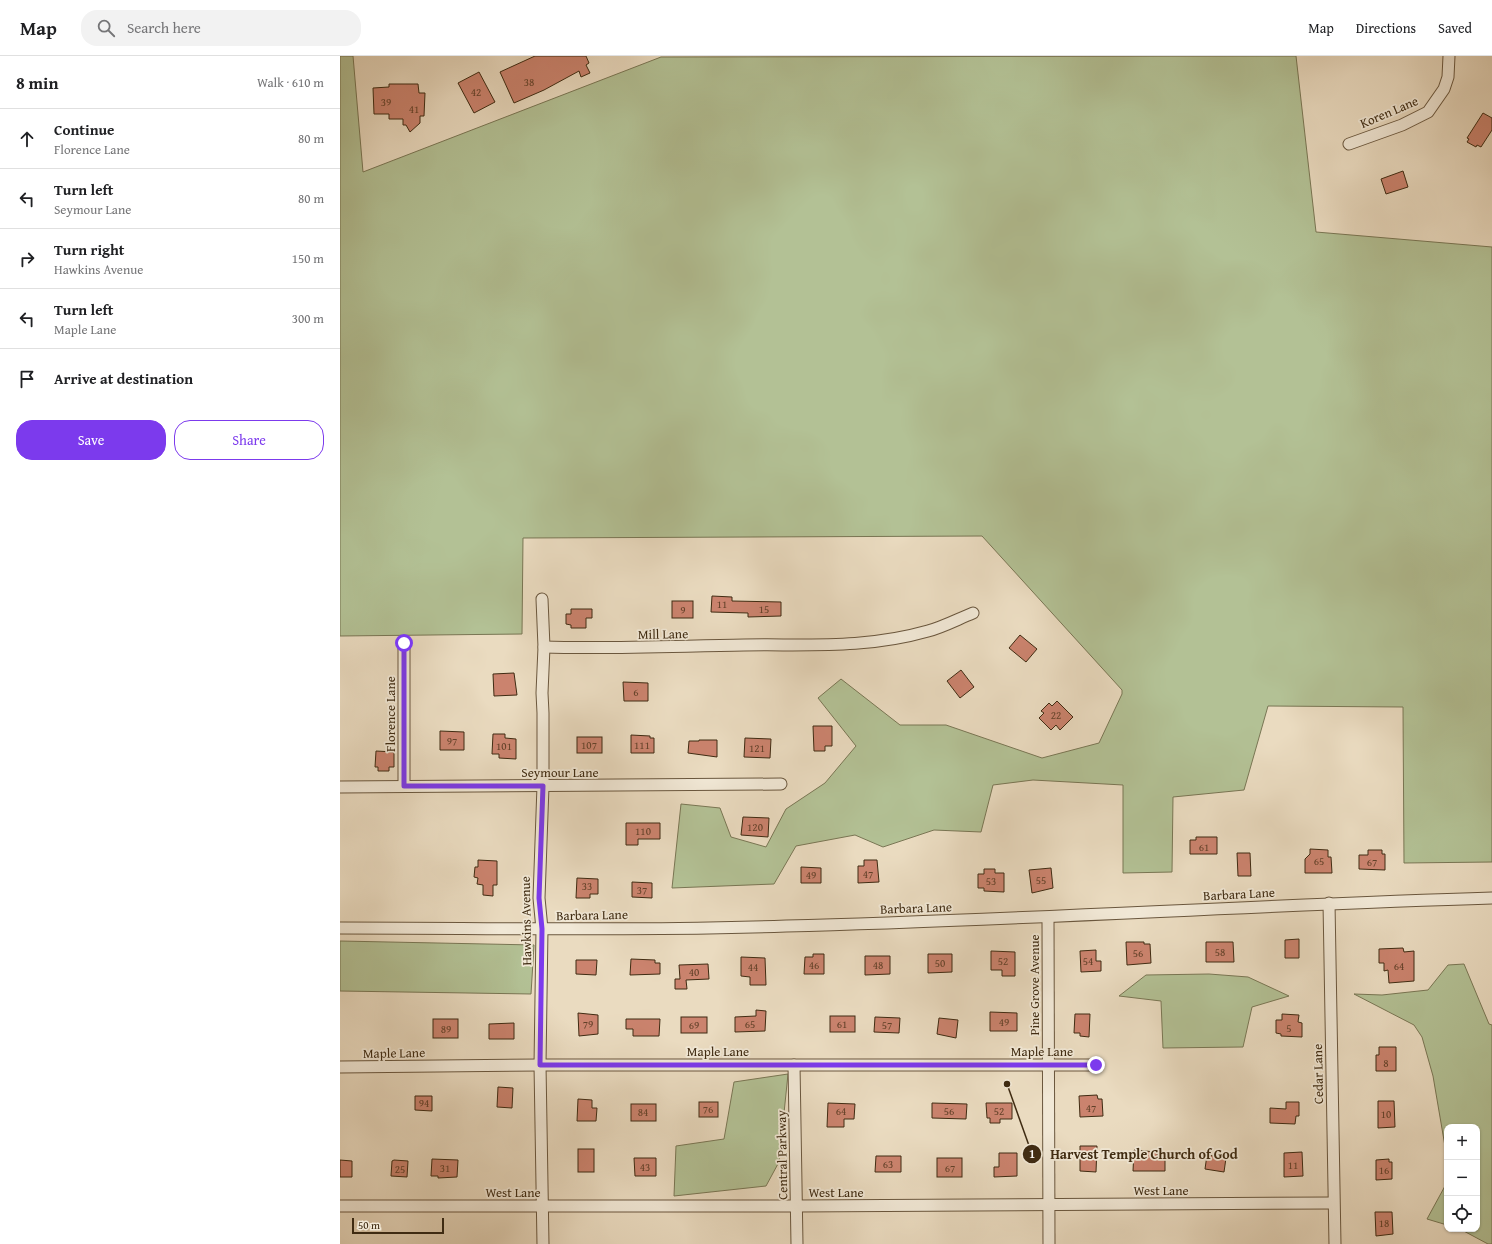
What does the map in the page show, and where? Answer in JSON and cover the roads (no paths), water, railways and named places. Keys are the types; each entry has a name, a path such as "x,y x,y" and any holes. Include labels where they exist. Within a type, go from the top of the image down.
{"street":[{"name":"Koren Lane","path":"1349,144 1402,125 1428,112 1444,89 1448,77 1449,56"},
{"name":"Hawkins Avenue","path":"542,599 544,647 542,693 543,786 539,883 542,929 540,1065 543,1244"},
{"name":"Mill Lane","path":"544,647 653,648 782,645 831,646 880,642 929,631 973,612"},
{"name":"Florence Lane","path":"404,643 404,786"},
{"name":"Seymour Lane","path":"340,787 781,784"},
{"name":"Barbara Lane","path":"340,928 542,929 782,926 1048,918 1329,903 1492,898"},
{"name":"Cedar Lane","path":"1329,903 1333,1203 1335,1244"},
{"name":"Pine Grove Avenue","path":"1048,918 1047,1065 1049,1244"},
{"name":"Maple Lane","path":"340,1067 540,1065 1096,1065"},
{"name":"Central Parkway","path":"794,1065 797,1206 796,1244"},
{"name":"West Lane","path":"340,1206 797,1206 1333,1203"}],"place":[{"name":"Harvest Temple Church of God","path":"1007,1084"}]}
